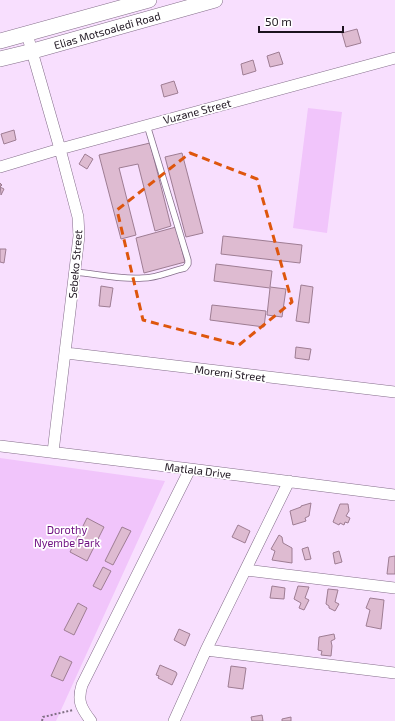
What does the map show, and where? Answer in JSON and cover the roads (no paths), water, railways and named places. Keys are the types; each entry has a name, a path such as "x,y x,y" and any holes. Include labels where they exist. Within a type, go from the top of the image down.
{"main road":[{"name":"Elias Motsoaledi Road","path":"0,41 149,0"},
{"name":"Elias Motsoaledi Road","path":"0,59 215,0"}],"street":[{"name":"Sebeko Street","path":"27,34 60,149 80,236 53,452"},
{"name":"Vuzane Street","path":"0,166 395,58"},
{"name":"Moremi Street","path":"66,353 395,392"},
{"name":"Matlala Drive","path":"0,446 190,468 395,495"},
{"path":"90,721 82,708 79,694 82,685 190,468"},
{"path":"174,721 206,650 289,481"},
{"path":"246,570 395,588"},
{"path":"206,650 395,673"}],"lane":[{"path":"75,272 142,279 171,272 186,266 188,260 147,125"}],"park label":[{"name":"Dorothy Nyembe Park","path":"67,535"}]}
